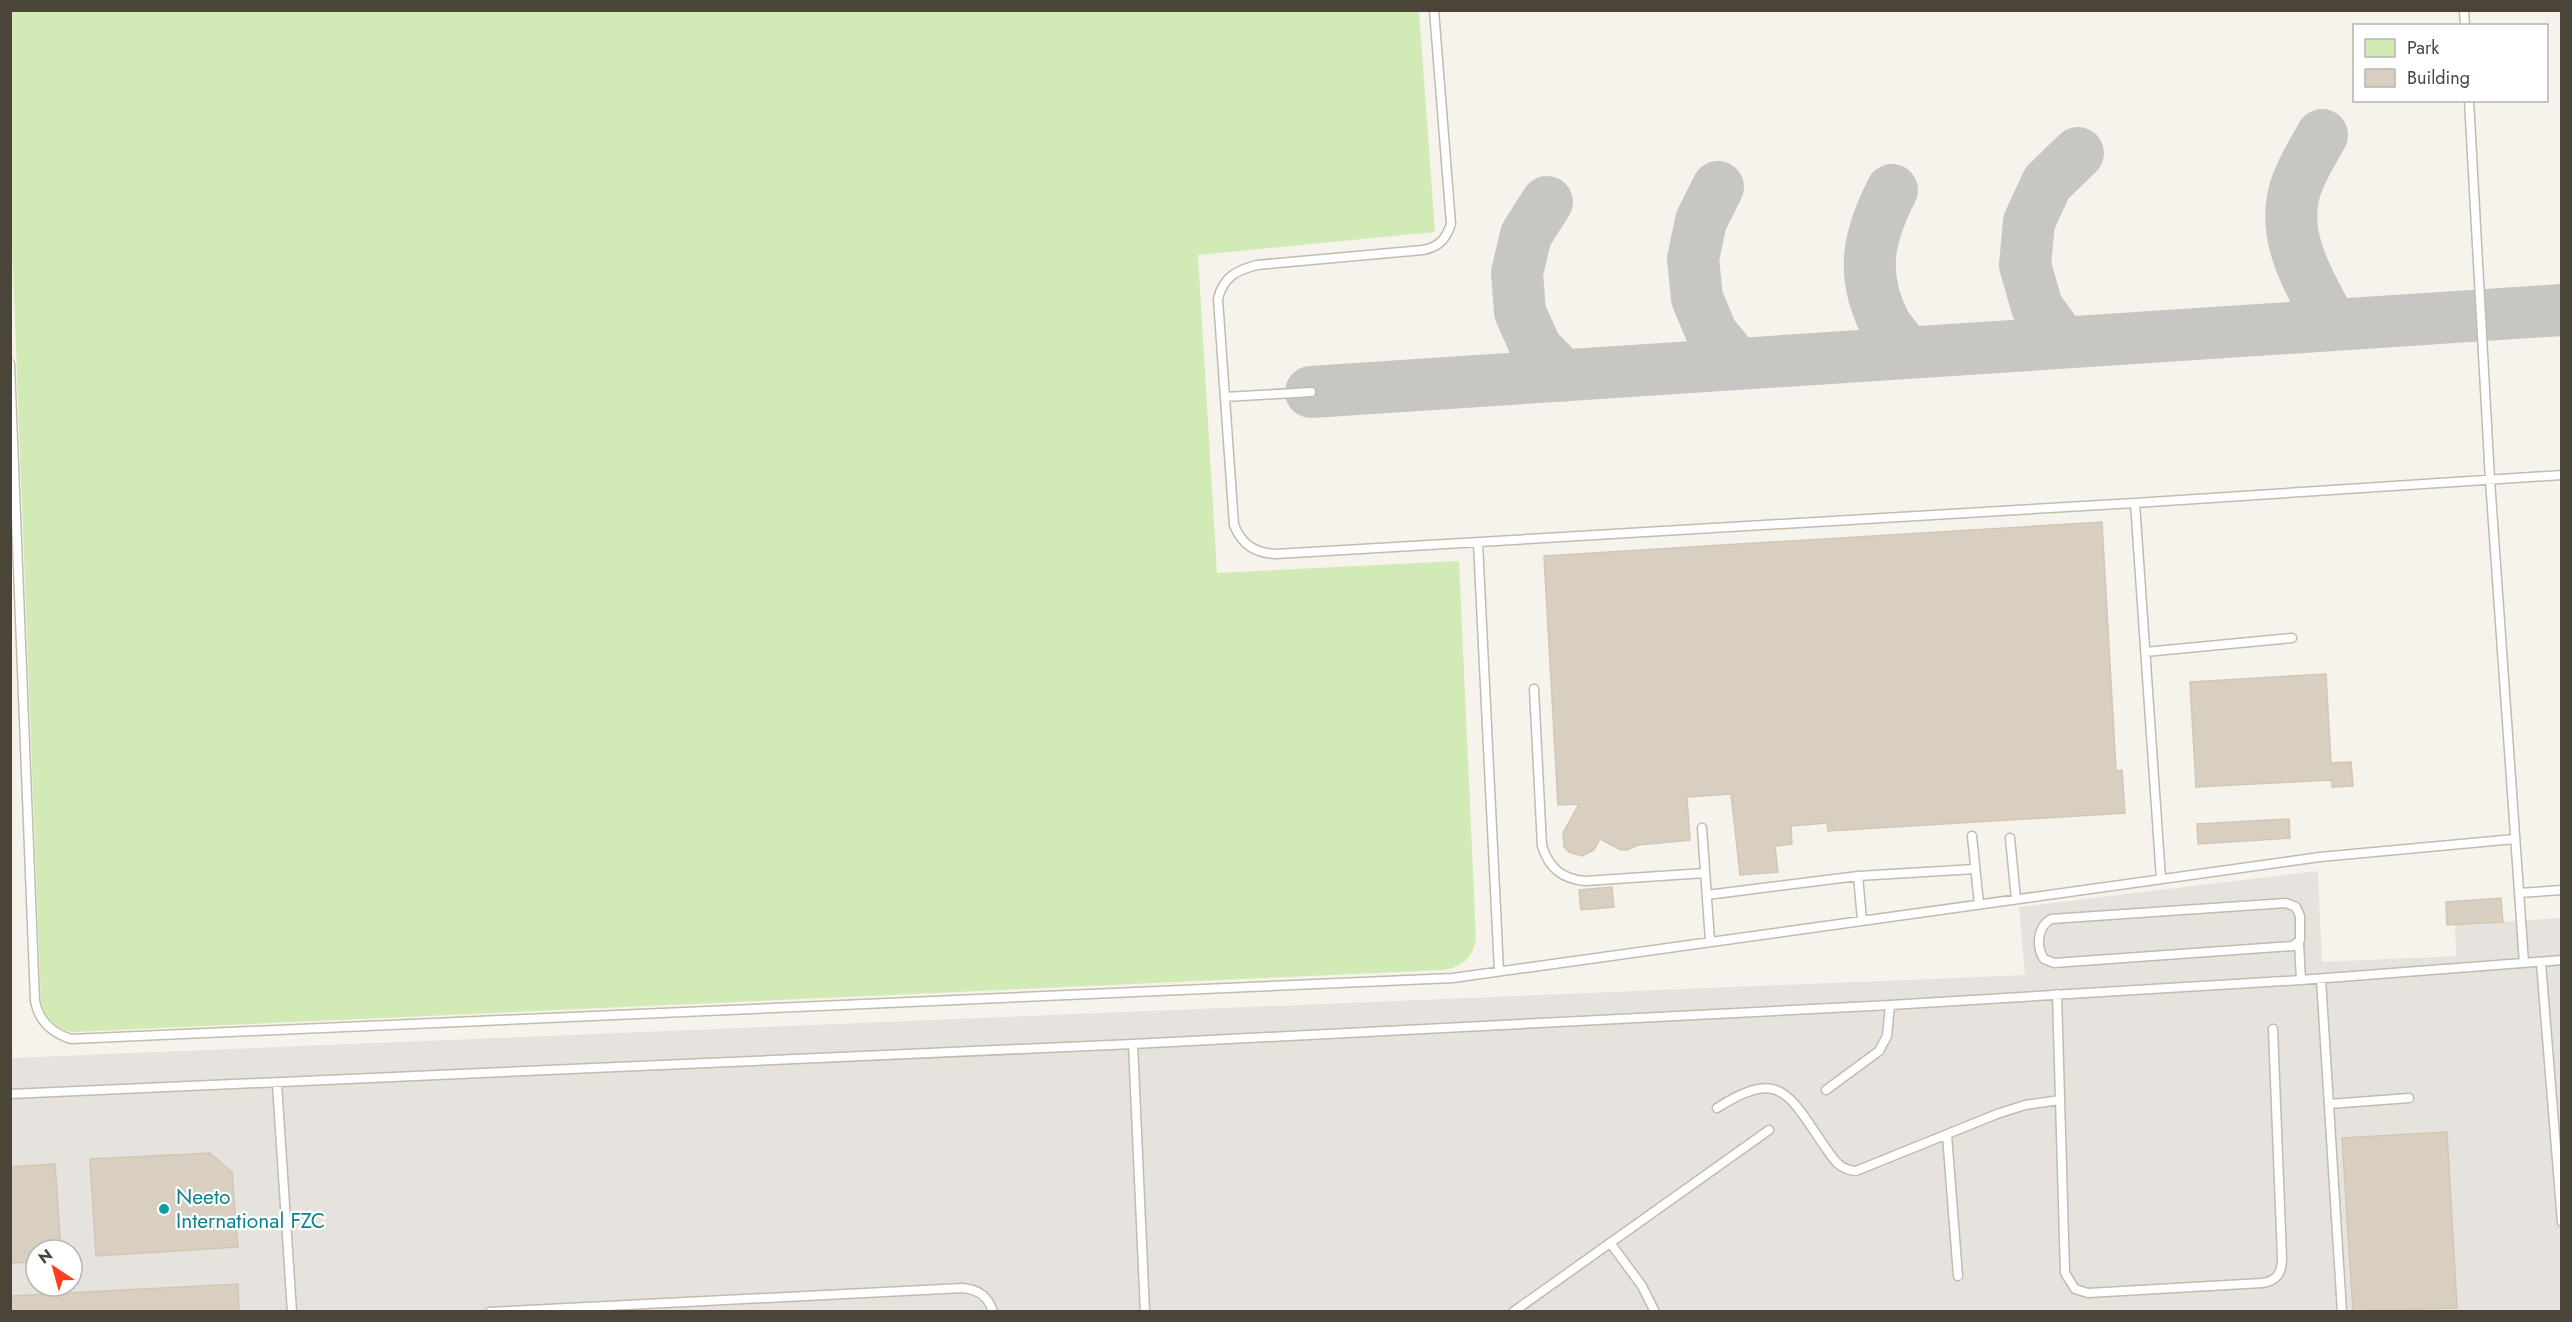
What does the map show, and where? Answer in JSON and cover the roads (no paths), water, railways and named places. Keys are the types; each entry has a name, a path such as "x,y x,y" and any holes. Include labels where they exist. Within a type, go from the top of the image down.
{"lane":[{"path":"1434,10 1450,214 1448,234 1433,248 1423,250 1257,265 1237,271 1230,276 1224,283 1218,299 1234,525 1239,536 1255,550 1276,554 1478,543 2562,475"},
{"path":"2469,102 2490,480 2524,963"},
{"path":"10,364 35,1001 45,1024 62,1036 82,1039 1413,981 2331,856 2516,839"},
{"path":"1225,397 1311,393"},
{"path":"2134,503 2161,879"},
{"path":"1478,543 1499,971"},
{"path":"2145,652 2292,638"},
{"path":"1534,689 1542,846 1552,868 1573,880 1585,881 1705,873"},
{"path":"1702,828 1710,941"},
{"path":"1972,836 1979,904"},
{"path":"2010,838 2016,899"},
{"path":"1707,895 1858,876 1975,869"},
{"path":"1858,876 1862,920"},
{"path":"2519,893 2562,890"},
{"path":"2299,943 2293,946 2054,963 2044,959 2041,954 2040,937 2042,926 2051,919 2286,903 2299,911 2301,980"},
{"path":"10,1094 277,1084 1133,1044 1890,1005 2321,979 2562,960"},
{"path":"2541,963 2562,1222"},
{"path":"2321,979 2342,1311"},
{"path":"2057,994 2065,1273 2075,1289 2088,1293 2271,1282 2277,1278 2282,1265 2273,1029"},
{"path":"1826,1090 1879,1051 1887,1036 1890,1005"},
{"path":"1133,1044 1145,1311"},
{"path":"277,1084 292,1311"},
{"path":"1717,1108 1751,1088 1763,1087 1785,1095 1794,1102 1834,1160 1848,1170 1865,1169 2011,1109 2060,1100"},
{"path":"2329,1104 2409,1098"},
{"path":"1513,1311 1611,1244 1769,1130"},
{"path":"1947,1135 1958,1276"},
{"path":"1611,1244 1642,1286 1654,1311"},
{"path":"490,1311 963,1288 974,1289 983,1294 990,1302 993,1311"}],"place":[{"name":"Neeto International FZC","path":"164,1209"}]}
